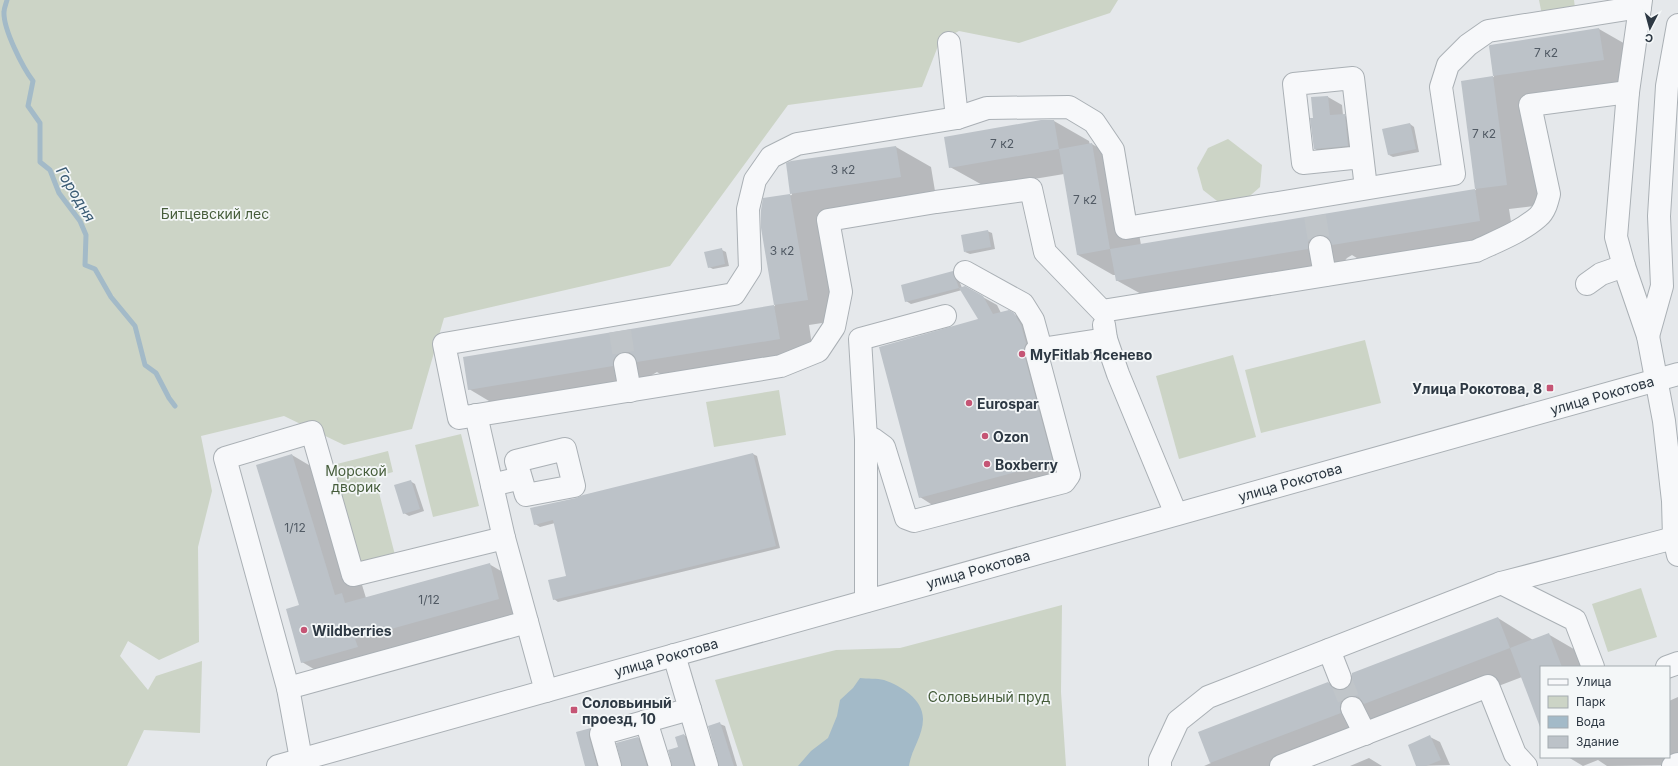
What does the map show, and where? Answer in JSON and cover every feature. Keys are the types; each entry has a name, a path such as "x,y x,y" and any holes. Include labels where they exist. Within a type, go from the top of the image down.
{"street":[{"path":"1160,766 1160,760 1178,721 1208,697 1501,583 1677,544 1676,500 1664,421 1648,336 1624,266 1616,237 1628,92 1641,3 1488,31 1468,45 1448,66 1441,87 1454,174 1366,188 1315,203 1126,228 1113,150 1094,122 1069,107 987,108 957,118 797,144 771,157 755,180 748,209 750,269 734,294 618,322 444,344 459,418 781,366 818,351 834,327 841,292 828,220 928,203 1031,189 1045,252 1102,311 1106,340 1118,374 1176,514"},
{"path":"1648,336 1662,286 1659,216 1667,86 1678,25"},
{"path":"949,43 957,118"},
{"path":"1362,157 1303,163 1294,84 1353,78 1366,188"},
{"path":"1102,311 1476,251 1511,235 1539,216 1546,206 1550,194 1530,105 1628,92"},
{"path":"1313,162 1315,203"},
{"path":"1320,247 1325,275"},
{"path":"1587,284 1601,274 1624,266"},
{"path":"965,272 1023,304 1033,320 1041,349"},
{"path":"866,601 866,439 860,340 945,316"},
{"path":"866,439 873,439 884,447 906,518 914,521 1064,482 1069,475 1036,351 1106,340"},
{"path":"625,364 630,391"},
{"name":"улица Рокотова","path":"278,766 1678,374"},
{"path":"476,415 504,538 546,691"},
{"path":"301,760 288,688 225,458 312,432 353,575 504,538"},
{"path":"492,485 521,478"},
{"path":"1501,583 1575,620 1593,666"},
{"path":"288,688 527,622"},
{"path":"1329,650 1340,678"},
{"path":"674,655 707,766"},
{"path":"1281,766 1488,686 1515,754 1526,766"},
{"path":"1352,708 1365,734"},
{"path":"610,766 601,734 690,709"},
{"path":"646,721 660,766"},
{"path":"1673,766 1678,764"}],"green space":[{"name":"Битцевский лес","path":"0,0 1118,0 1110,13 1019,43 959,31 940,41 922,87 788,105 670,266 444,318 412,429 344,445 284,416 201,436 212,491 198,547 199,642 159,660 128,641 120,656 148,690 156,676 202,661 200,733 144,730 127,766 0,766"},
{"path":"1539,0 1574,0 1575,8 1542,15"},
{"path":"1228,139 1262,165 1260,187 1243,202 1221,204 1203,190 1197,168 1208,148"},
{"path":"1365,340 1381,403 1261,433 1245,370"},
{"path":"1233,355 1256,437 1179,459 1156,376"},
{"path":"779,390 786,435 714,447 706,402"},
{"path":"461,434 479,506 433,517 415,445"},
{"name":"Морской дворик","path":"388,451 393,472 375,477 395,555 359,564 333,465"},
{"path":"1641,588 1657,637 1608,652 1592,604"},
{"name":"Соловьиный пруд","path":"1062,605 1061,692 1066,766 743,766 715,680 836,650 900,648"}],"water":[{"path":"860,678 881,679 891,683 910,694 919,705 923,719 921,731 909,766 798,766 811,751 828,738 837,716 840,700 853,688"}],"building":[{"path":"1599,28 1604,60 1493,76 1490,45"},
{"path":"1493,76 1507,185 1475,189 1461,81"},
{"path":"1328,96 1330,115 1345,114 1348,146 1314,149 1310,118 1313,118 1311,97"},
{"path":"1041,120 1054,120 1059,149 949,168 944,137"},
{"path":"1410,123 1416,149 1388,155 1382,129"},
{"path":"1092,143 1110,249 1077,255 1059,149"},
{"path":"896,146 901,177 790,194 786,163 791,161"},
{"path":"1475,189 1480,221 1332,245 1325,235 1318,235 1308,242 1308,249 1116,281 1110,249"},
{"path":"790,194 808,300 774,305 761,228 761,210 763,198"},
{"path":"988,230 991,247 964,252 961,235"},
{"path":"722,248 725,264 708,268 704,252"},
{"path":"953,271 959,288 905,302 901,285"},
{"name":"Eurospar","path":"965,286 983,296 993,314 1009,310 1014,313 1021,325 1026,343 1024,354 1053,462 919,498 879,347 978,319 959,288"},
{"path":"774,305 780,339 637,362 634,356 629,352 623,352 617,355 613,360 613,366 468,390 463,357"},
{"path":"753,453 776,546 553,600 548,580 566,576 553,520 534,525 530,508 576,498"},
{"path":"292,454 335,595 342,593 345,603 490,563 499,599 355,639 358,647 301,663 286,609 299,605 256,465"},
{"path":"411,480 420,509 403,514 394,485"},
{"path":"1498,617 1510,648 1364,704 1359,697 1347,697 1341,701 1341,713 1210,763 1198,732 1328,682 1333,688 1344,690 1350,685 1352,673"},
{"path":"1549,633 1562,666 1540,666 1540,727 1510,648"},
{"path":"720,722 734,766 719,766 708,726"},
{"path":"591,728 589,737 597,766 585,766 576,732"},
{"path":"684,734 694,766 672,766 668,750 678,747 675,737"},
{"path":"1430,735 1441,760 1426,766 1416,766 1408,745"},
{"path":"638,737 647,766 622,766 616,743"}],"waterway":[{"name":"Городня","path":"7,0 4,12 10,38 19,58 33,81 28,106 40,123 40,162 50,170 59,193 80,221 86,235 85,265 95,269 111,297 135,326 145,365 156,373 169,398 175,406"}],"tunnel":[{"path":"1315,216 1320,247"},
{"path":"620,331 625,364"},
{"path":"1340,678 1352,708"}],"place":[{"name":"MyFitlab Ясенево","path":"1022,354"},
{"name":"Улица Рокотова, 8","path":"1550,388"},
{"name":"Eurospar","path":"969,403"},
{"name":"Ozon","path":"985,436"},
{"name":"Boxberry","path":"987,464"},
{"name":"Wildberries","path":"304,630"},
{"name":"Соловьиный проезд, 10","path":"574,710"}]}
